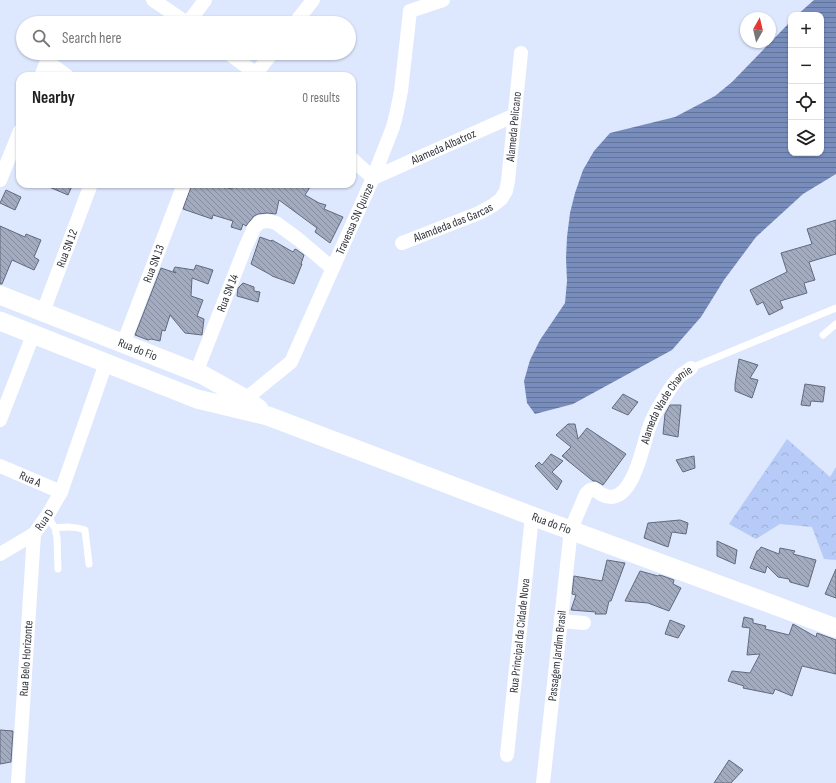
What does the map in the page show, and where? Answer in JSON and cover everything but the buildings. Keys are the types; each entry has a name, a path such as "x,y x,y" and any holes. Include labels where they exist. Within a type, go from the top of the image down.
{"street":[{"path":"153,0 177,16"},
{"path":"193,16 205,0"},
{"path":"301,16 313,0"},
{"name":"Travessa SN Quinze","path":"239,403 292,362 332,268 373,178 393,127 398,111 401,91 410,11 443,0"},
{"name":"Alameda Pelicano","path":"501,198 506,191 508,181 521,53"},
{"path":"237,60 252,72"},
{"path":"258,72 267,60"},
{"path":"43,72 47,61 62,72"},
{"name":"Alameda Albatroz","path":"373,178 515,115"},
{"path":"0,180 16,141"},
{"path":"356,163 373,178"},
{"name":"Rua SN 12","path":"43,312 90,188"},
{"name":"Rua SN 13","path":"123,344 182,188"},
{"name":"Alamdeda das Garcas","path":"402,243 479,213 501,198"},
{"name":"Rua SN 14","path":"196,373 254,228 260,222 268,221 276,223 298,239 332,268"},
{"name":"Rua do Fio","path":"0,296 203,375 239,403 268,416 532,516 572,529 836,628"},
{"name":"Rua do Fio","path":"0,321 197,399 239,403"},
{"path":"0,420 33,334"},
{"path":"61,492 106,363"},
{"name":"Alameda Wade Chamie","path":"572,529 586,494 590,490 594,490 604,496 611,497 618,495 629,485 636,470 650,424 659,407 681,376 691,368"},
{"name":"Rua A","path":"0,466 61,492"},
{"name":"Rua D","path":"0,554 6,544 34,534 48,516 61,492"},
{"name":"Rua Principal da Cidade Nova","path":"507,755 532,516"},
{"name":"Passagem Jardim Brasil","path":"543,783 572,529"},
{"name":"Rua Belo Horizonte","path":"18,783 34,534"},
{"path":"561,621 584,624"}],"lane":[{"name":"Alameda Wade Chamie","path":"691,368 836,308"},
{"path":"823,335 836,324"},
{"path":"48,516 55,528 57,538 58,569"},
{"path":"55,528 70,527 85,530 89,564"}],"green space":[{"path":"787,439 830,477 836,467 836,560 824,559 812,527 780,524 756,539 729,524"}],"shaded area":[{"path":"814,0 836,0 836,174 803,194 756,237 724,280 701,317 672,350 573,404 535,414 527,403 524,381 530,360 540,340 565,303 567,281 567,237 570,213 575,193 583,170 594,151 610,133 675,117 715,96 732,82 765,48 776,48 776,37 788,24 788,156 824,156 824,12 800,12"}]}
